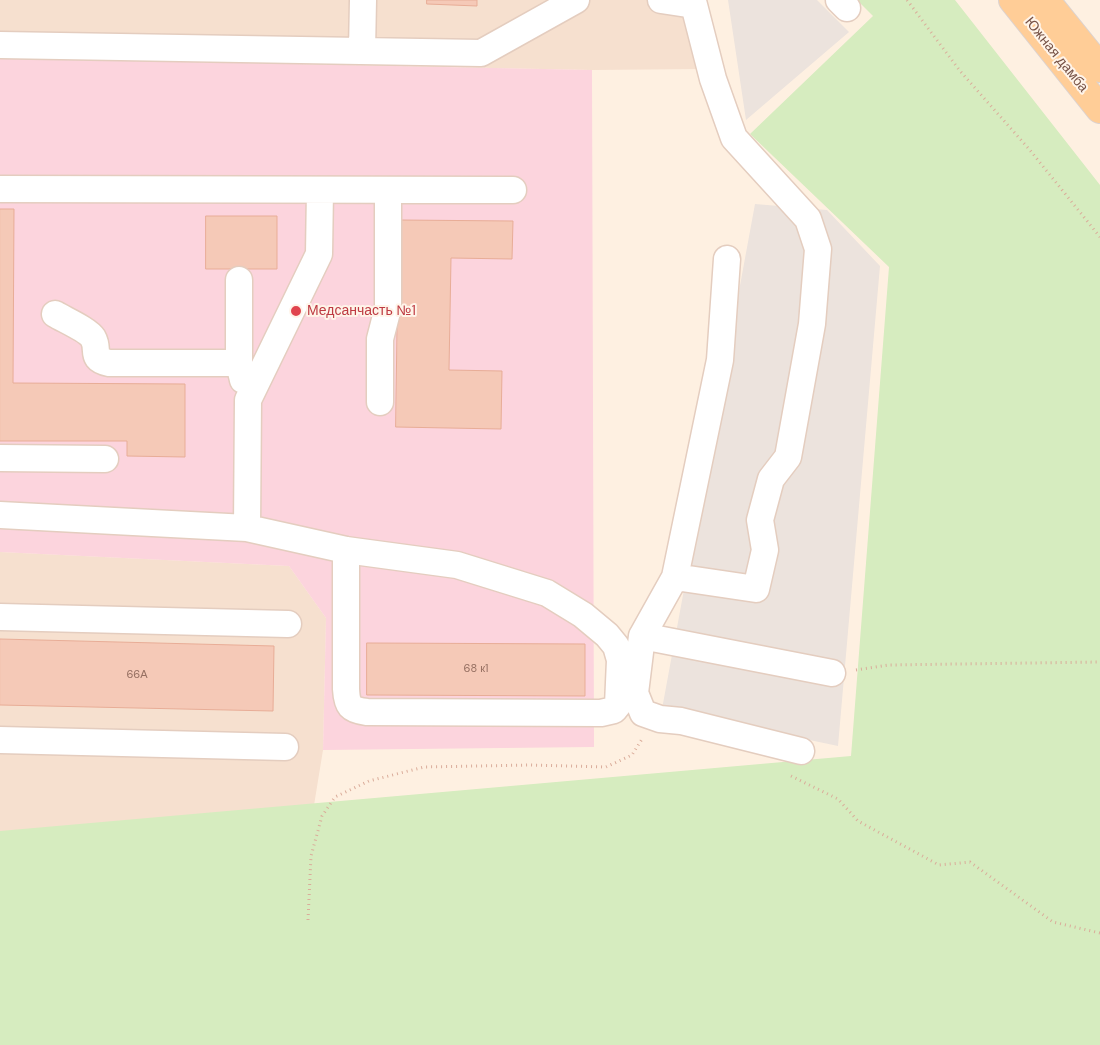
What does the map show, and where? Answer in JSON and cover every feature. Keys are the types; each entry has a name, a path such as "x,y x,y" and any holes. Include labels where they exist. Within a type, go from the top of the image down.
{"main road":[{"name":"Южная дамба","path":"1013,0 1100,109"},
{"name":"Южная дамба","path":"1045,0 1100,68"}],"lane":[{"path":"362,51 363,0"},
{"path":"0,45 481,53 576,0"},
{"path":"662,0 694,5 713,79 734,138 808,219 818,249 812,324 788,456 771,479 760,520 766,550 756,589 675,577"},
{"path":"0,189 513,190"},
{"path":"248,400 319,254 320,190"},
{"path":"380,402 380,340 388,308 388,190"},
{"path":"728,259 720,360 675,577 642,636 635,693 643,713 660,719 681,721 801,751"},
{"path":"239,280 238,363 248,400 248,528"},
{"path":"55,314 86,332 94,339 97,357 101,362 238,363"},
{"path":"0,458 105,459"},
{"path":"0,516 248,528 346,550 457,565 547,593 583,616 606,635 616,646 620,660 618,705 614,710 601,713 355,711 347,702 346,690 346,550"},
{"path":"0,617 288,624"},
{"path":"642,636 832,674"},
{"path":"0,740 285,747"}],"path":[{"path":"907,0 960,71 1030,149 1100,237"},
{"path":"832,674 889,665 1100,662"},
{"path":"308,920 311,856 322,816 335,797 369,781 424,767 531,765 606,767 632,755 642,738 643,713"},
{"path":"765,742 775,768 838,799 858,821 939,865 970,862 1053,922 1100,933"}],"shaded area":[{"path":"0,0 704,0 703,69 592,70 0,58"},
{"path":"728,0 817,0 849,32 746,120"},
{"name":"Медсанчасть №1","path":"0,58 592,70 594,747 323,750 326,618 289,566 0,552"},
{"path":"755,204 827,210 880,266 838,746 662,709"},
{"path":"0,552 289,566 326,618 323,750 309,836 0,835"}],"green space":[{"path":"857,0 955,0 1100,185 1100,1045 0,1045 0,831 851,756 889,267 750,134 873,16"}],"building":[{"path":"427,0 477,0 477,6 427,4"},
{"path":"0,209 14,209 13,383 185,384 185,457 127,456 127,441 0,441"},
{"path":"206,216 277,216 277,269 206,269"},
{"path":"399,220 513,221 512,259 451,258 449,370 502,371 501,429 396,427"},
{"path":"0,639 274,646 273,711 0,705"},
{"path":"367,643 585,644 585,696 367,695"}],"place":[{"name":"Медсанчасть №1","path":"296,311"}]}
